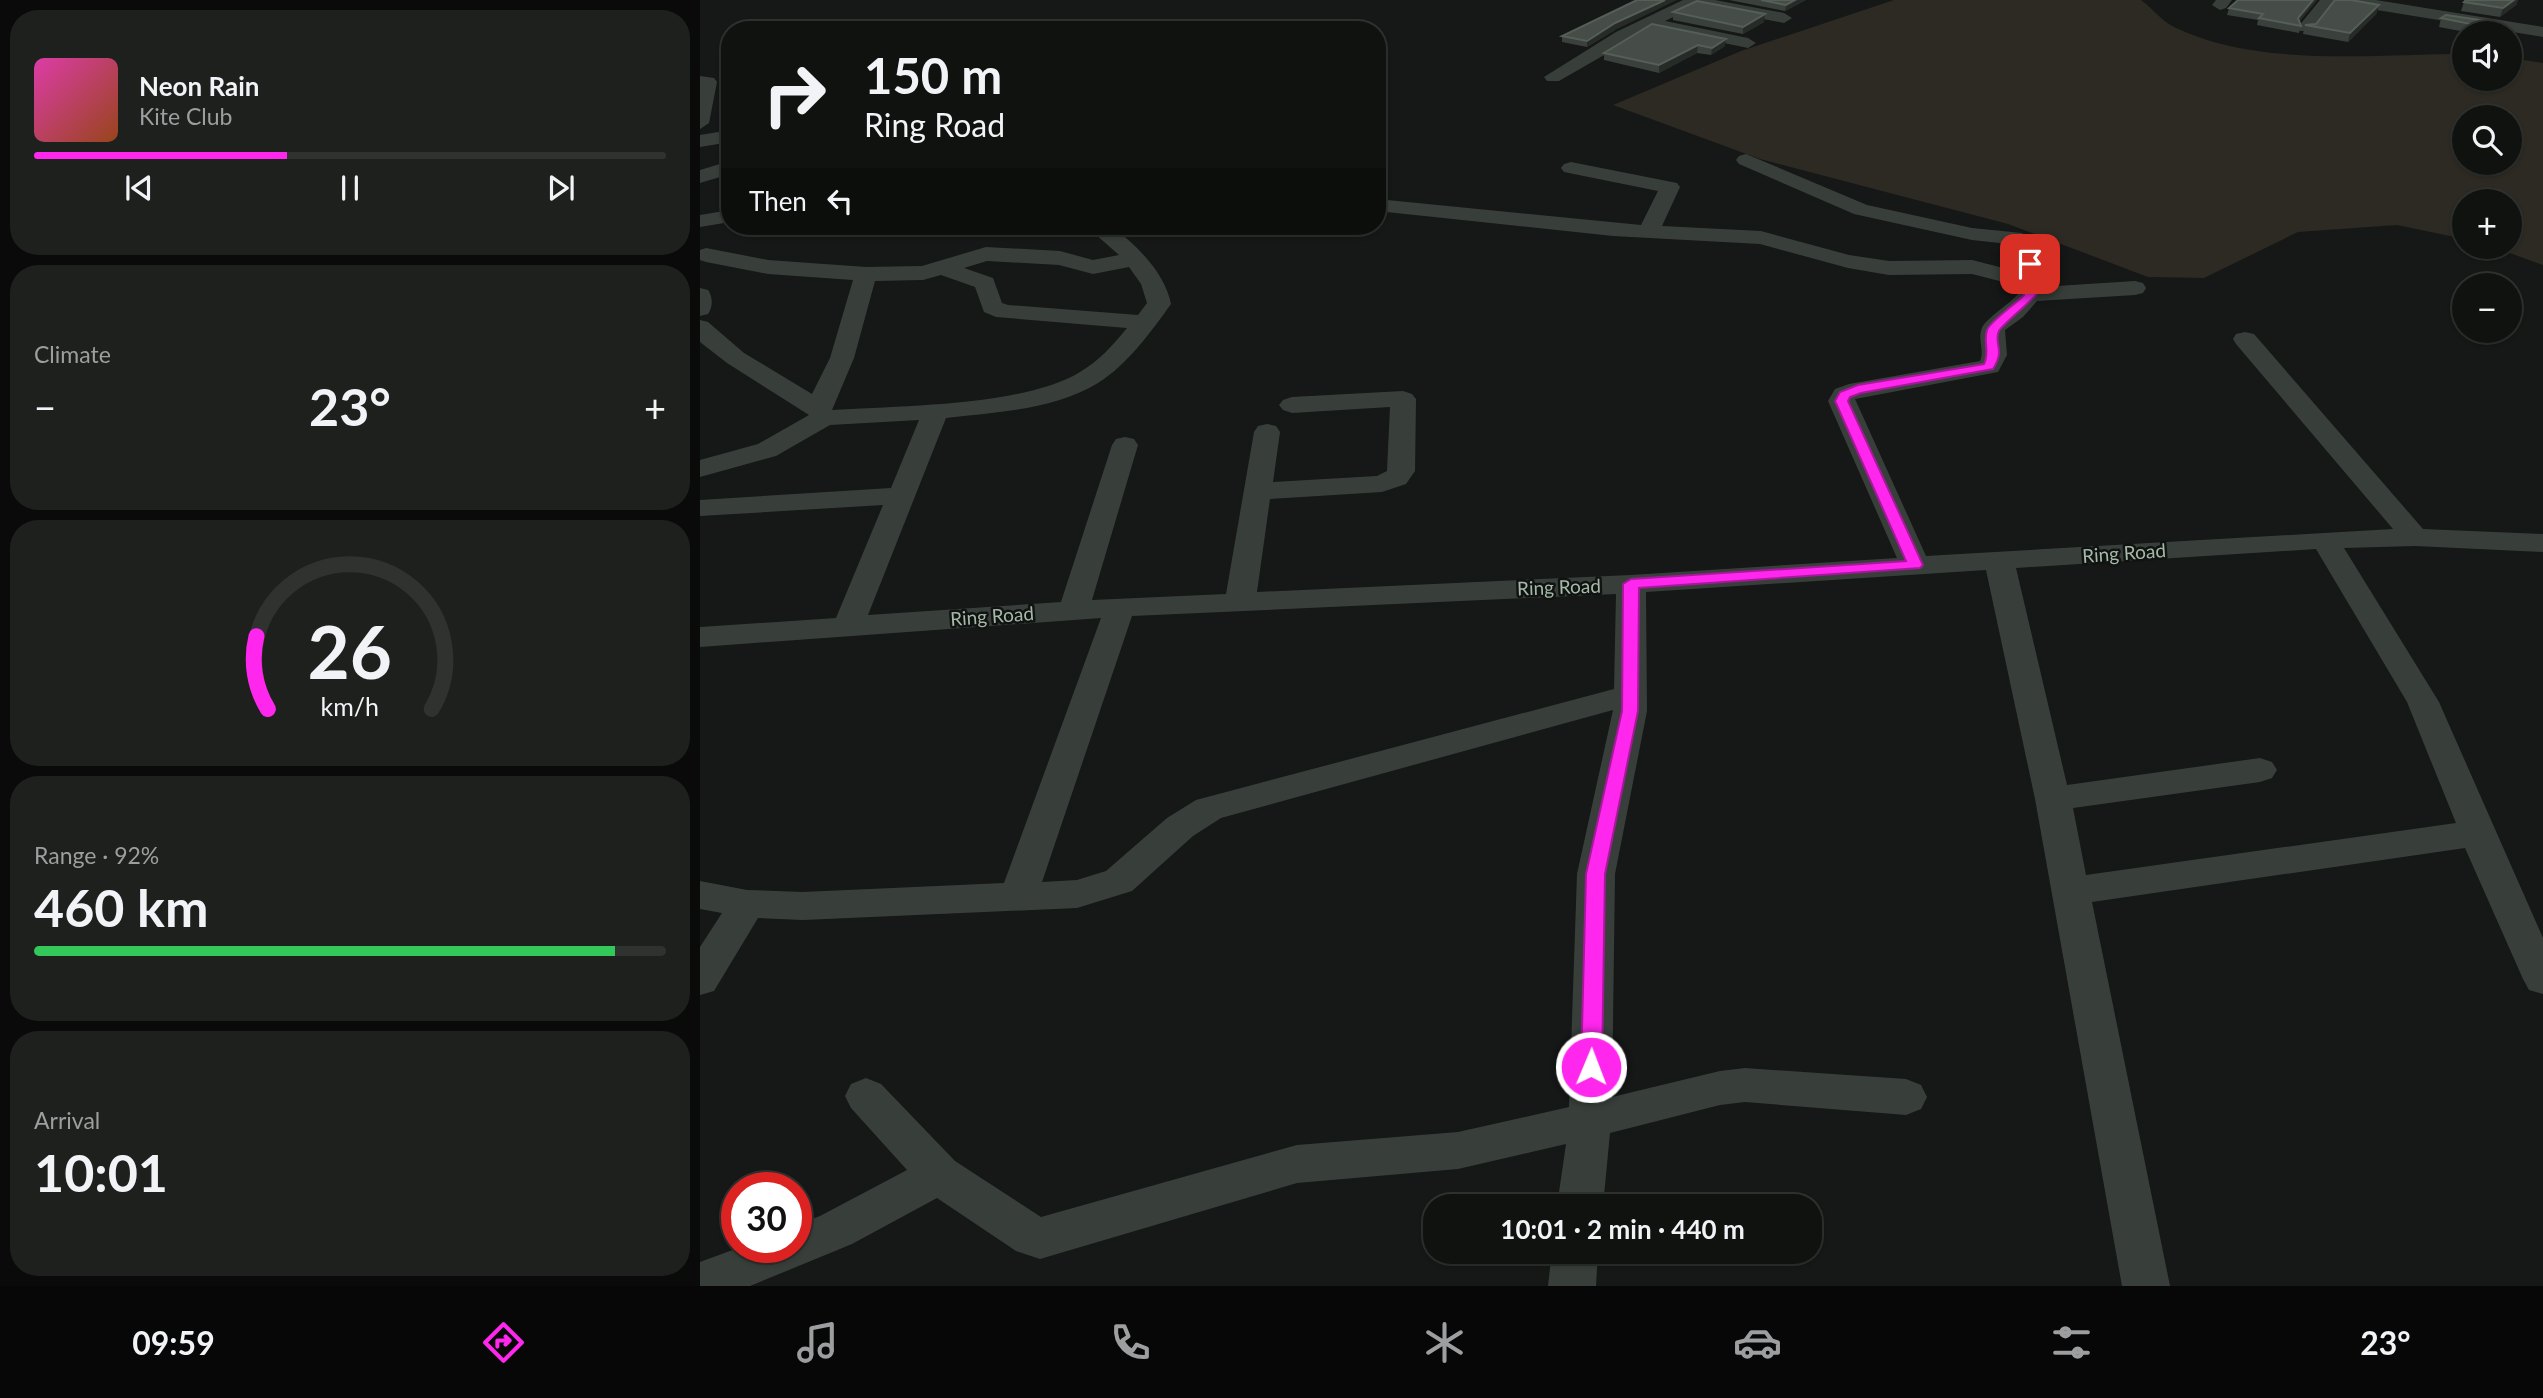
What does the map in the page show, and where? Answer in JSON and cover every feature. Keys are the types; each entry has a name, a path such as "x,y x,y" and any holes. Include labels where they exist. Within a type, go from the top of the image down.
{"street":[{"path":"1553,76 1695,0 1784,18"},
{"path":"2306,27 2328,0"},
{"path":"2346,0 2543,32"},
{"path":"1648,23 1748,44"},
{"path":"700,123 704,82"},
{"path":"700,141 721,138"},
{"path":"1746,160 1861,211 1972,234 2018,239 2024,243 2030,264 2030,289 2015,312 1994,327 1992,335 1995,355 1989,367 1858,389 1844,394 1841,401 1915,565"},
{"path":"1571,168 1670,187 1648,232"},
{"path":"700,177 721,170"},
{"path":"1386,206 1648,232 1761,238 1879,267 1979,268 2030,289 2135,288"},
{"path":"700,221 721,218"},
{"path":"700,469 767,450 821,413 936,411 1030,399 1067,388 1106,366 1159,303 1156,288 1122,244 1110,235"},
{"path":"702,255 768,267 866,274 909,274 943,268 986,254 1060,258 1093,267 1133,259"},
{"path":"943,268 985,283 992,307 1004,312 1143,322"},
{"path":"821,413 842,358 866,274"},
{"path":"700,295 700,309"},
{"path":"700,327 706,336 821,413"},
{"path":"2245,339 2415,537"},
{"path":"700,360 737,358"},
{"path":"1258,491 1382,484 1396,478 1401,471 1403,399 1292,405"},
{"path":"848,626 936,411"},
{"path":"1240,601 1267,432"},
{"path":"1074,610 1125,445"},
{"path":"700,508 901,496"},
{"name":"Ring Road","path":"700,637 1120,607 1631,584 2325,540 2415,537 2543,542"},
{"path":"2325,540 2423,702 2543,978"},
{"path":"1999,561 2053,799 2146,1286"},
{"path":"1581,1194 1590,1122 1596,874 1630,711 1631,584"},
{"path":"1018,897 1120,607"},
{"path":"700,895 747,904 803,906 1077,894 1119,881 1180,827 1209,809 1630,695"},
{"path":"2053,799 2260,770"},
{"path":"2071,891 2478,833"},
{"path":"700,981 747,904"},
{"path":"866,1096 939,1175 1032,1236 1040,1238 1297,1164 1321,1160 1451,1153 1590,1122 1720,1088 1745,1084 1906,1097"},
{"path":"812,1240 939,1175"},
{"path":"700,1284 753,1263"},
{"path":"1572,1286 1575,1264"}],"shaded area":[{"path":"1894,0 2141,0 2174,27 2207,40 2242,49 2316,56 2452,54 2452,91 2522,91 2522,60 2543,63 2543,265 2522,257 2522,189 2452,189 2452,236 2397,225 2298,232 2204,278 2148,277 2008,224 1760,159 1613,105 1741,51"}],"building":[{"path":"1637,0 1665,0 1615,23 1587,41 1562,36"},
{"path":"1761,0 1795,0 1786,5"},
{"path":"2238,0 2313,0 2298,18 2301,26 2259,18 2263,14 2229,8"},
{"path":"2335,0 2379,5 2350,33 2305,25 2316,24"},
{"path":"2514,0 2503,8 2464,2"},
{"path":"1697,1 1765,14 1743,27 1673,12"},
{"path":"2446,15 2486,21 2456,21 2441,18"},
{"path":"1652,24 1726,39 1712,48 1698,45 1659,65 1604,53"}],"route":[{"path":"1591,1067 1596,874 1630,711 1631,584 1915,565 1841,401 1844,394 1858,389 1989,367 1995,355 1992,335 1994,327 2015,312 2030,295 2030,264"}]}
